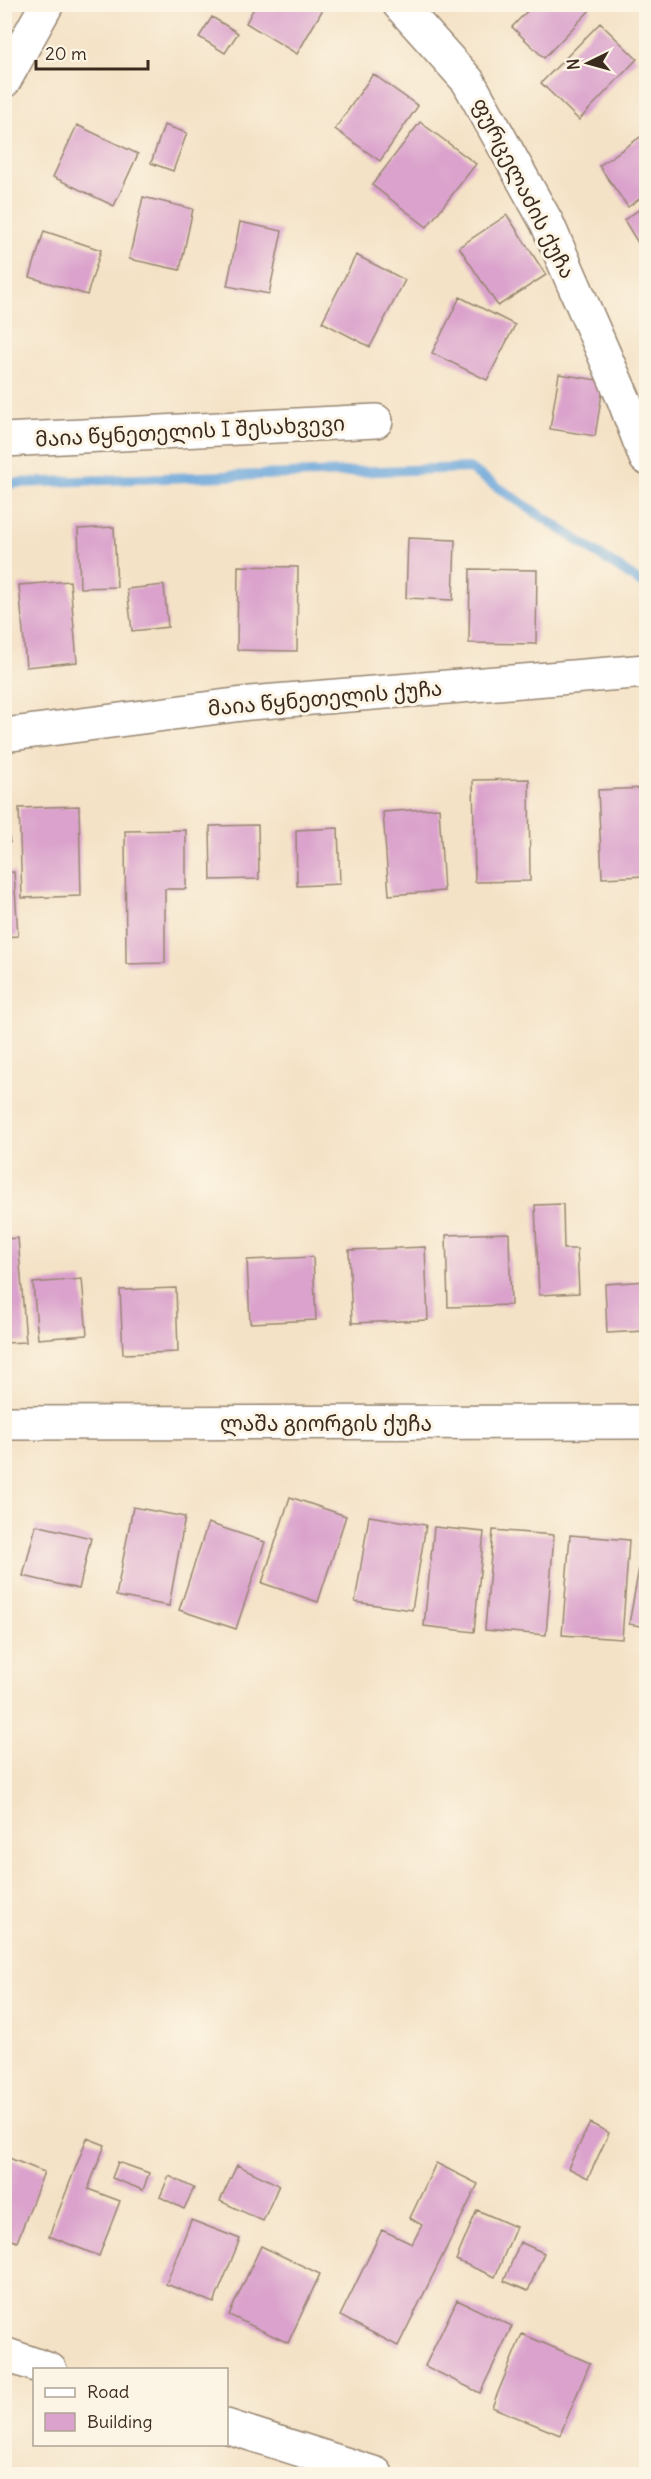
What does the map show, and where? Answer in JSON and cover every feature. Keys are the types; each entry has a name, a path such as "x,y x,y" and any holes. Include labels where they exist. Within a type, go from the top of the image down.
{"street":[{"path":"4,81 47,4"},
{"name":"ფურცელაძის ქუჩა","path":"399,4 468,81 547,223 624,400 646,458"},
{"name":"მაია წყნეთელის I შესახვევი","path":"4,440 376,421"},
{"name":"მაია წყნეთელის ქუჩა","path":"4,735 250,703 646,671"},
{"name":"ლაშა გიორგის ქუჩა","path":"4,1424 646,1422"},
{"path":"4,2354 44,2368"},
{"path":"228,2428 376,2475"}],"building":[{"path":"256,4 326,4 297,54 246,23"},
{"path":"534,4 587,4 591,9 544,58 512,27"},
{"path":"212,17 238,33 225,53 199,37"},
{"path":"600,23 637,59 579,120 541,83"},
{"path":"373,74 418,106 380,161 335,129"},
{"path":"420,122 476,164 427,227 372,185"},
{"path":"77,125 138,154 114,206 53,177"},
{"path":"164,125 187,133 173,171 151,163"},
{"path":"646,133 646,194 628,207 599,166"},
{"path":"143,197 193,209 180,270 129,259"},
{"path":"646,205 646,256 624,220"},
{"path":"507,215 546,275 498,306 459,247"},
{"path":"240,222 282,231 269,294 227,286"},
{"path":"44,231 101,250 87,295 30,277"},
{"path":"356,255 405,280 370,347 322,322"},
{"path":"460,297 515,325 487,380 432,353"},
{"path":"559,374 604,381 595,436 550,429"},
{"path":"114,527 117,587 80,588 78,529"},
{"path":"408,538 455,540 453,600 406,598"},
{"path":"238,566 298,567 297,651 237,650"},
{"path":"470,569 537,570 536,644 469,643"},
{"path":"70,581 77,662 26,667 19,585"},
{"path":"164,585 168,627 132,631 127,589"},
{"path":"529,779 530,881 475,882 473,780"},
{"path":"646,788 646,876 602,878 598,790"},
{"path":"4,804 10,843 4,844"},
{"path":"79,806 81,896 22,898 19,808"},
{"path":"439,808 444,891 389,895 383,812"},
{"path":"258,825 259,879 211,880 210,826"},
{"path":"338,828 340,884 297,886 296,830"},
{"path":"186,830 186,889 165,889 165,963 126,964 125,831"},
{"path":"14,872 18,936 4,937 4,873"},
{"path":"563,1204 564,1249 577,1249 579,1293 539,1295 535,1205"},
{"path":"509,1233 511,1305 448,1307 446,1235"},
{"path":"18,1238 26,1342 4,1343 4,1239"},
{"path":"425,1247 428,1320 352,1323 349,1250"},
{"path":"313,1257 316,1320 250,1323 247,1260"},
{"path":"82,1279 87,1335 38,1339 33,1283"},
{"path":"646,1281 646,1331 607,1333 605,1284"},
{"path":"176,1288 178,1352 123,1354 120,1290"},
{"path":"290,1497 346,1516 318,1602 262,1583"},
{"path":"133,1507 185,1517 169,1606 116,1596"},
{"path":"369,1516 426,1525 412,1610 355,1602"},
{"path":"208,1523 265,1542 236,1629 179,1610"},
{"path":"36,1525 91,1538 79,1589 23,1576"},
{"path":"434,1527 484,1532 474,1632 424,1626"},
{"path":"493,1530 554,1535 546,1635 485,1630"},
{"path":"570,1535 629,1540 622,1639 562,1635"},
{"path":"643,1546 646,1546 646,1627 629,1624"},
{"path":"590,2123 609,2133 588,2178 568,2168"},
{"path":"87,2138 105,2145 88,2189 120,2201 99,2256 49,2236"},
{"path":"4,2156 44,2172 17,2242 4,2237"},
{"path":"118,2162 149,2173 143,2190 112,2178"},
{"path":"436,2163 478,2184 398,2346 340,2316 382,2230 412,2244 422,2225 410,2218"},
{"path":"237,2165 279,2185 263,2221 220,2201"},
{"path":"169,2176 194,2188 184,2209 160,2197"},
{"path":"477,2210 516,2227 495,2277 456,2260"},
{"path":"191,2220 240,2239 214,2303 166,2284"},
{"path":"520,2242 544,2253 528,2291 504,2281"},
{"path":"261,2246 320,2274 288,2343 229,2315"},
{"path":"457,2300 512,2326 480,2393 425,2366"},
{"path":"522,2334 590,2363 560,2435 492,2407"}],"waterway":[{"path":"4,486 14,483 469,468 646,586"}]}
